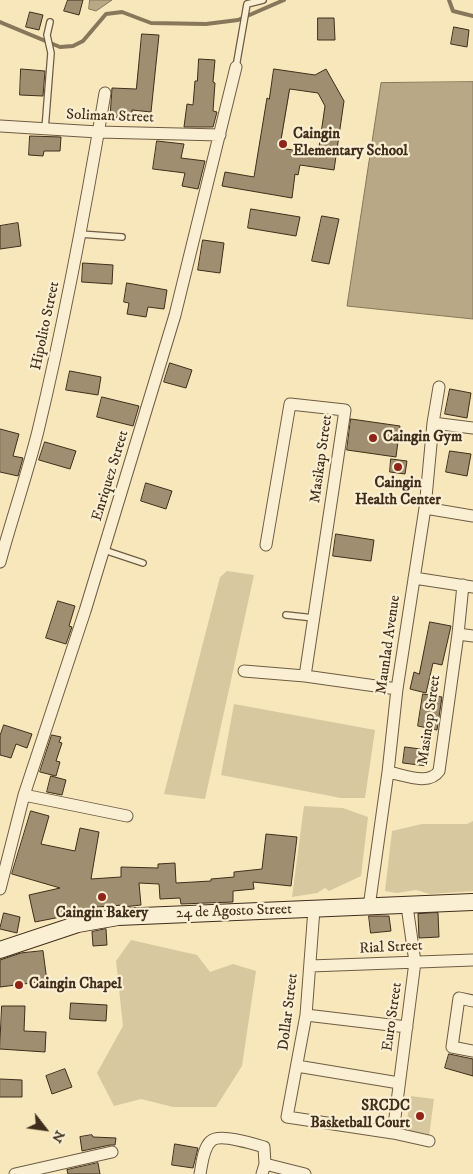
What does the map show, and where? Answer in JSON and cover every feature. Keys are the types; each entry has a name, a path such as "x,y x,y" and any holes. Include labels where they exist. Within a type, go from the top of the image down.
{"street":[{"name":"Enriquez Street","path":"0,889 24,795 104,550 175,315 236,67"},
{"name":"Hipolito Street","path":"0,562 37,434 54,365 105,93"},
{"name":"Soliman Street","path":"0,126 98,132 220,135"},
{"name":"Maunlad Avenue","path":"370,907 397,689 425,508 433,423 439,387"},
{"name":"Masikap Street","path":"266,545 290,404 345,410 305,676"},
{"path":"433,423 473,428"},
{"path":"425,508 473,516"},
{"path":"414,578 468,586"},
{"name":"Masinop Street","path":"388,772 428,780 435,777 439,772 458,634 468,586"},
{"path":"458,634 473,636"},
{"path":"244,670 305,676 397,689"},
{"path":"24,795 127,816"},
{"name":"24 de Agosto Street","path":"0,950 78,924 118,916 473,902"},
{"name":"Euro Street","path":"392,1133 415,962 407,906"},
{"name":"Dollar Street","path":"314,909 306,1015 287,1117 392,1133"},
{"name":"Rial Street","path":"310,966 473,960"},
{"path":"473,1001 459,998 452,1047 473,1052"},
{"path":"306,1015 407,1027"},
{"path":"297,1066 399,1083"},
{"path":"392,1133 429,1141"},
{"path":"200,1174 206,1147 211,1140 216,1138 264,1147 263,1169 305,1174"},
{"path":"15,1174 37,1172 112,1152"}],"lane":[{"path":"236,67 247,4 263,0"},
{"path":"45,129 51,53 47,35 50,22"},
{"path":"80,234 122,237"},
{"path":"104,550 143,563"},
{"path":"286,615 314,618"}],"shaded area":[{"path":"90,0 112,0 96,11 89,9"},
{"path":"473,82 473,319 347,306 381,83"},
{"path":"227,571 254,575 205,799 164,794 220,577"},
{"path":"234,704 375,730 365,798 341,798 221,775"},
{"path":"304,806 343,808 368,817 361,876 329,891 325,888 317,893 292,897"},
{"path":"473,821 473,891 430,894 416,890 397,893 385,891 392,831 422,824 467,824"},
{"path":"131,940 197,955 210,972 233,964 256,971 242,1066 216,1107 173,1107 141,1099 114,1106 97,1073 123,1026 116,961"},
{"name":"SRCDC Basketball Court","path":"411,1096 434,1099 429,1136 405,1132"}],"building":[{"path":"68,0 83,0 79,15 64,11"},
{"path":"30,12 43,15 39,30 26,27"},
{"path":"318,18 334,18 335,40 318,40"},
{"path":"454,27 469,30 467,47 451,44"},
{"path":"142,34 159,35 151,112 132,110 132,118 110,117 112,88 136,89"},
{"path":"199,59 215,60 213,111 217,112 213,127 184,127 187,104 193,105"},
{"path":"21,69 45,71 43,96 20,95"},
{"path":"274,69 315,75 326,69 344,101 334,170 300,165 298,175 295,174 292,198 222,186 225,172 254,177 267,98 269,99","holes":["290,89 318,93 325,106 318,154 280,148"]},
{"path":"30,136 61,137 60,151 44,151 43,156 29,155"},
{"path":"157,141 184,144 181,158 205,161 198,189 182,186 185,173 153,169"},
{"path":"251,209 300,217 296,236 248,228"},
{"path":"322,216 339,219 329,264 312,261"},
{"path":"18,223 21,246 0,249 0,226"},
{"path":"203,240 224,243 220,273 198,270"},
{"path":"83,263 113,265 112,284 82,282"},
{"path":"127,283 167,290 164,309 148,307 146,317 127,314 129,303 124,302"},
{"path":"170,363 192,370 186,388 164,382"},
{"path":"70,371 101,377 98,395 66,390"},
{"path":"450,389 471,393 467,418 445,414"},
{"path":"102,397 139,406 133,426 97,417"},
{"name":"Caingin Gym","path":"351,419 400,426 396,457 347,450"},
{"path":"0,429 19,434 13,456 23,458 18,476 0,472"},
{"path":"45,442 76,451 70,469 39,460"},
{"path":"450,451 471,454 467,476 446,472"},
{"name":"Caingin Health Center","path":"391,459 407,461 405,474 390,472"},
{"path":"146,483 172,491 166,509 141,501"},
{"path":"336,534 374,540 371,561 333,556"},
{"path":"58,601 75,606 69,626 72,627 66,644 46,638"},
{"path":"430,622 451,626 442,665 433,663 426,693 410,689 414,672 419,674"},
{"path":"423,694 442,697 437,730 418,726"},
{"path":"4,725 32,734 27,748 16,744 11,758 0,755 0,736"},
{"path":"52,735 61,737 59,742 62,743 56,761 60,762 56,776 40,772"},
{"path":"405,747 428,750 427,766 403,763"},
{"path":"51,776 66,780 62,795 47,792"},
{"path":"31,811 49,816 41,844 75,851 80,828 99,832 91,879 121,877 121,867 158,868 158,864 175,863 176,883 211,881 211,879 234,877 234,872 262,869 266,834 297,837 291,886 253,882 254,889 233,891 233,902 181,904 180,898 160,899 159,884 139,883 141,905 85,908 86,912 35,922 29,895 60,888 12,874"},
{"path":"4,913 20,917 17,933 0,929"},
{"path":"438,913 439,937 419,938 418,914"},
{"path":"369,916 389,916 391,931 371,933"},
{"path":"106,929 107,945 93,946 92,932"},
{"path":"43,951 47,981 0,987 0,960 21,953"},
{"path":"71,1003 107,1005 106,1021 70,1019"},
{"path":"2,1006 25,1006 24,1031 46,1032 45,1052 0,1049"},
{"path":"449,1054 473,1059 473,1076 445,1068"},
{"path":"65,1069 72,1087 52,1094 46,1076"},
{"path":"0,1079 22,1080 22,1097 0,1097"},
{"path":"92,1135 93,1137 116,1138 115,1145 82,1151 80,1137"},
{"path":"175,1144 198,1148 193,1168 172,1165"},
{"path":"98,1163 100,1174 68,1174 67,1170"}],"waterway":[{"path":"0,22 60,47 73,46 83,41 106,14 122,12 151,23 206,24 238,20 284,0"},
{"path":"449,0 453,11 473,16"}],"place":[{"name":"Caingin Elementary School","path":"283,144"},
{"name":"Caingin Gym","path":"373,438"},
{"name":"Caingin Health Center","path":"398,467"},
{"name":"Caingin Bakery","path":"102,897"},
{"name":"Caingin Chapel","path":"19,985"},
{"name":"SRCDC Basketball Court","path":"420,1116"}]}
